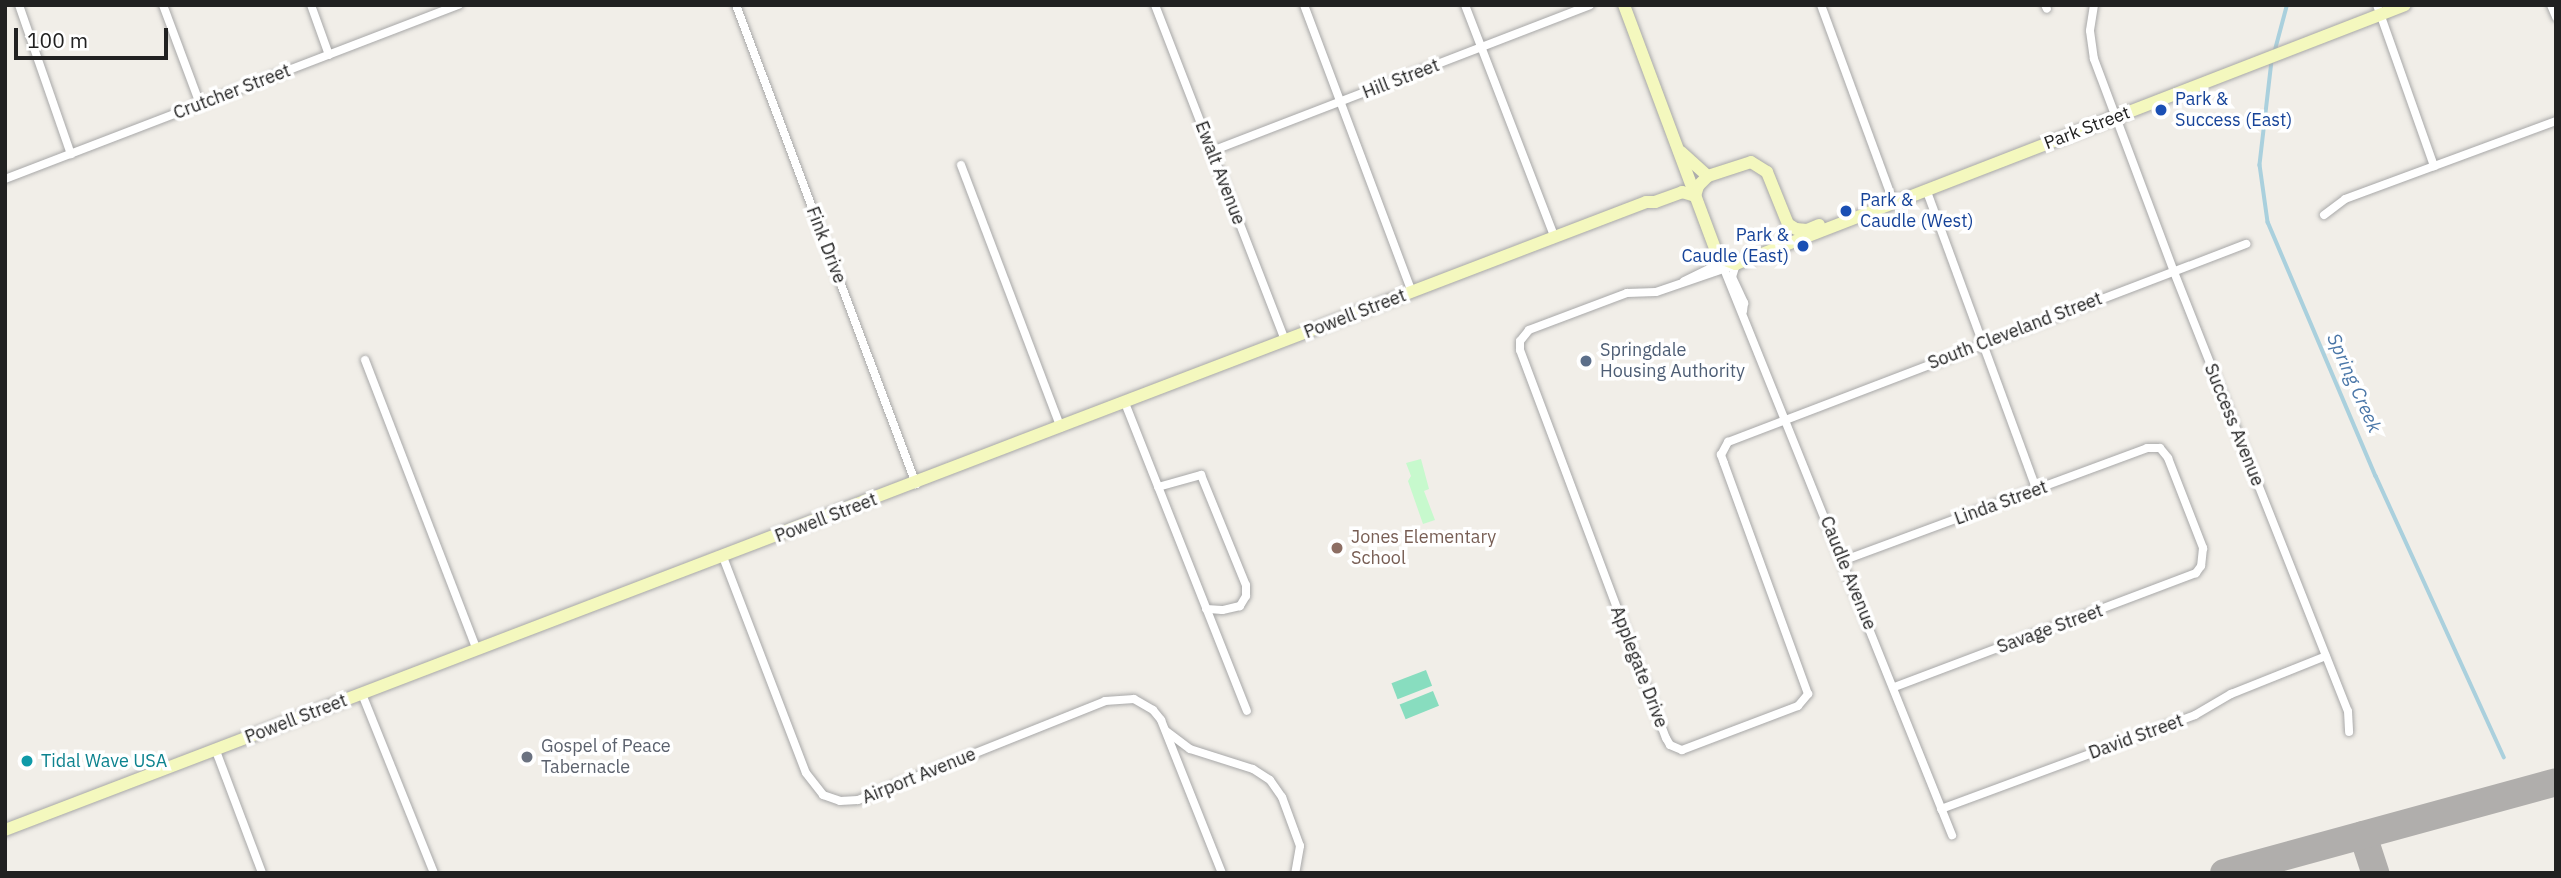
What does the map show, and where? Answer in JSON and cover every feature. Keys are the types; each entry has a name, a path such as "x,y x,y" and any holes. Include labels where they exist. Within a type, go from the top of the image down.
{"street":[{"path":"19,5 71,154"},
{"path":"163,5 200,104"},
{"path":"311,5 329,55"},
{"name":"Crutcher Street","path":"5,180 459,5"},
{"name":"Fink Drive","path":"736,5 916,484"},
{"name":"Ewalt Avenue","path":"1155,5 1285,341"},
{"path":"1304,5 1412,292"},
{"path":"1465,5 1555,238"},
{"name":"Hill Street","path":"1212,151 1590,5"},
{"path":"1624,5 1681,152 1695,197 1727,264"},
{"path":"1821,5 1893,201"},
{"name":"Success Avenue","path":"2094,5 2090,30 2094,58 2174,272 2348,710 2349,732"},
{"name":"Park Street","path":"1788,224 1796,229 1807,230 1832,220 1846,219 2280,54 2379,10 2405,5"},
{"path":"2552,5 2556,17"},
{"path":"2379,10 2434,166"},
{"path":"2324,215 2345,199 2556,121"},
{"path":"1681,152 1709,176"},
{"path":"1695,197 1698,186 1709,176 1741,163 1760,165 1767,172 1788,224 1786,240 1781,248"},
{"path":"961,165 1061,428"},
{"name":"Powell Street","path":"5,830 916,484 1709,176"},
{"path":"1926,189 2037,489"},
{"name":"Powell Street","path":"1646,202 1655,202 1682,192 1695,197"},
{"name":"Park Street","path":"1727,264 1781,248 1836,227 1846,219"},
{"name":"South Cleveland Street","path":"1785,418 2246,244"},
{"name":"Applegate Drive","path":"1727,264 1717,265 1656,292 1627,293 1529,330 1523,334 1520,341 1520,350 1666,738 1676,748 1688,748 1798,706 1807,699 1808,688 1721,455 1728,442 1785,418"},
{"name":"Caudle Avenue","path":"1727,264 1744,303 1743,312"},
{"name":"Caudle Avenue","path":"1727,264 1738,306 1743,312 1952,835"},
{"path":"365,360 477,650"},
{"path":"1125,403 1247,711"},
{"name":"Linda Street","path":"1842,561 2147,448 2160,448 2168,458 2203,548 2202,566"},
{"path":"1158,487 1201,475 1242,574 1246,596 1240,606 1222,610 1206,609"},
{"name":"Airport Avenue","path":"723,557 806,774 816,789 831,799 849,802 867,797 1114,698 1144,704 1161,720 1170,749 1222,873"},
{"name":"Savage Street","path":"1894,687 2189,578 2202,566"},
{"name":"David Street","path":"1941,809 2195,715 2231,694 2326,656"},
{"path":"362,694 433,873"},
{"name":"Airport Avenue","path":"1166,731 1190,750 1253,769 1270,780 1282,797 1300,845 1295,873"},
{"path":"216,751 262,873"}],"green space":[{"path":"1421,459 1429,489 1424,491 1435,520 1423,524 1408,481 1411,476 1406,463"},
{"path":"1426,670 1432,686 1398,699 1391,683"},
{"path":"1433,691 1439,706 1406,719 1400,704"}],"waterway":[{"name":"Spring Creek","path":"2275,50 2287,5"},
{"name":"Spring Creek","path":"2272,61 2260,165 2268,222 2376,476 2504,757"}],"taxiway":[{"path":"2224,873 2556,782"},
{"path":"2363,835 2375,873"}],"place":[{"name":"Park & Success (East)","path":"2161,110"},
{"name":"Park & Caudle (West)","path":"1846,211"},
{"name":"Park & Caudle (East)","path":"1803,246"},
{"name":"Springdale Housing Authority","path":"1586,361"},
{"name":"Jones Elementary School","path":"1337,548"},
{"name":"Gospel of Peace Tabernacle","path":"527,757"},
{"name":"Tidal Wave USA","path":"27,761"}]}
